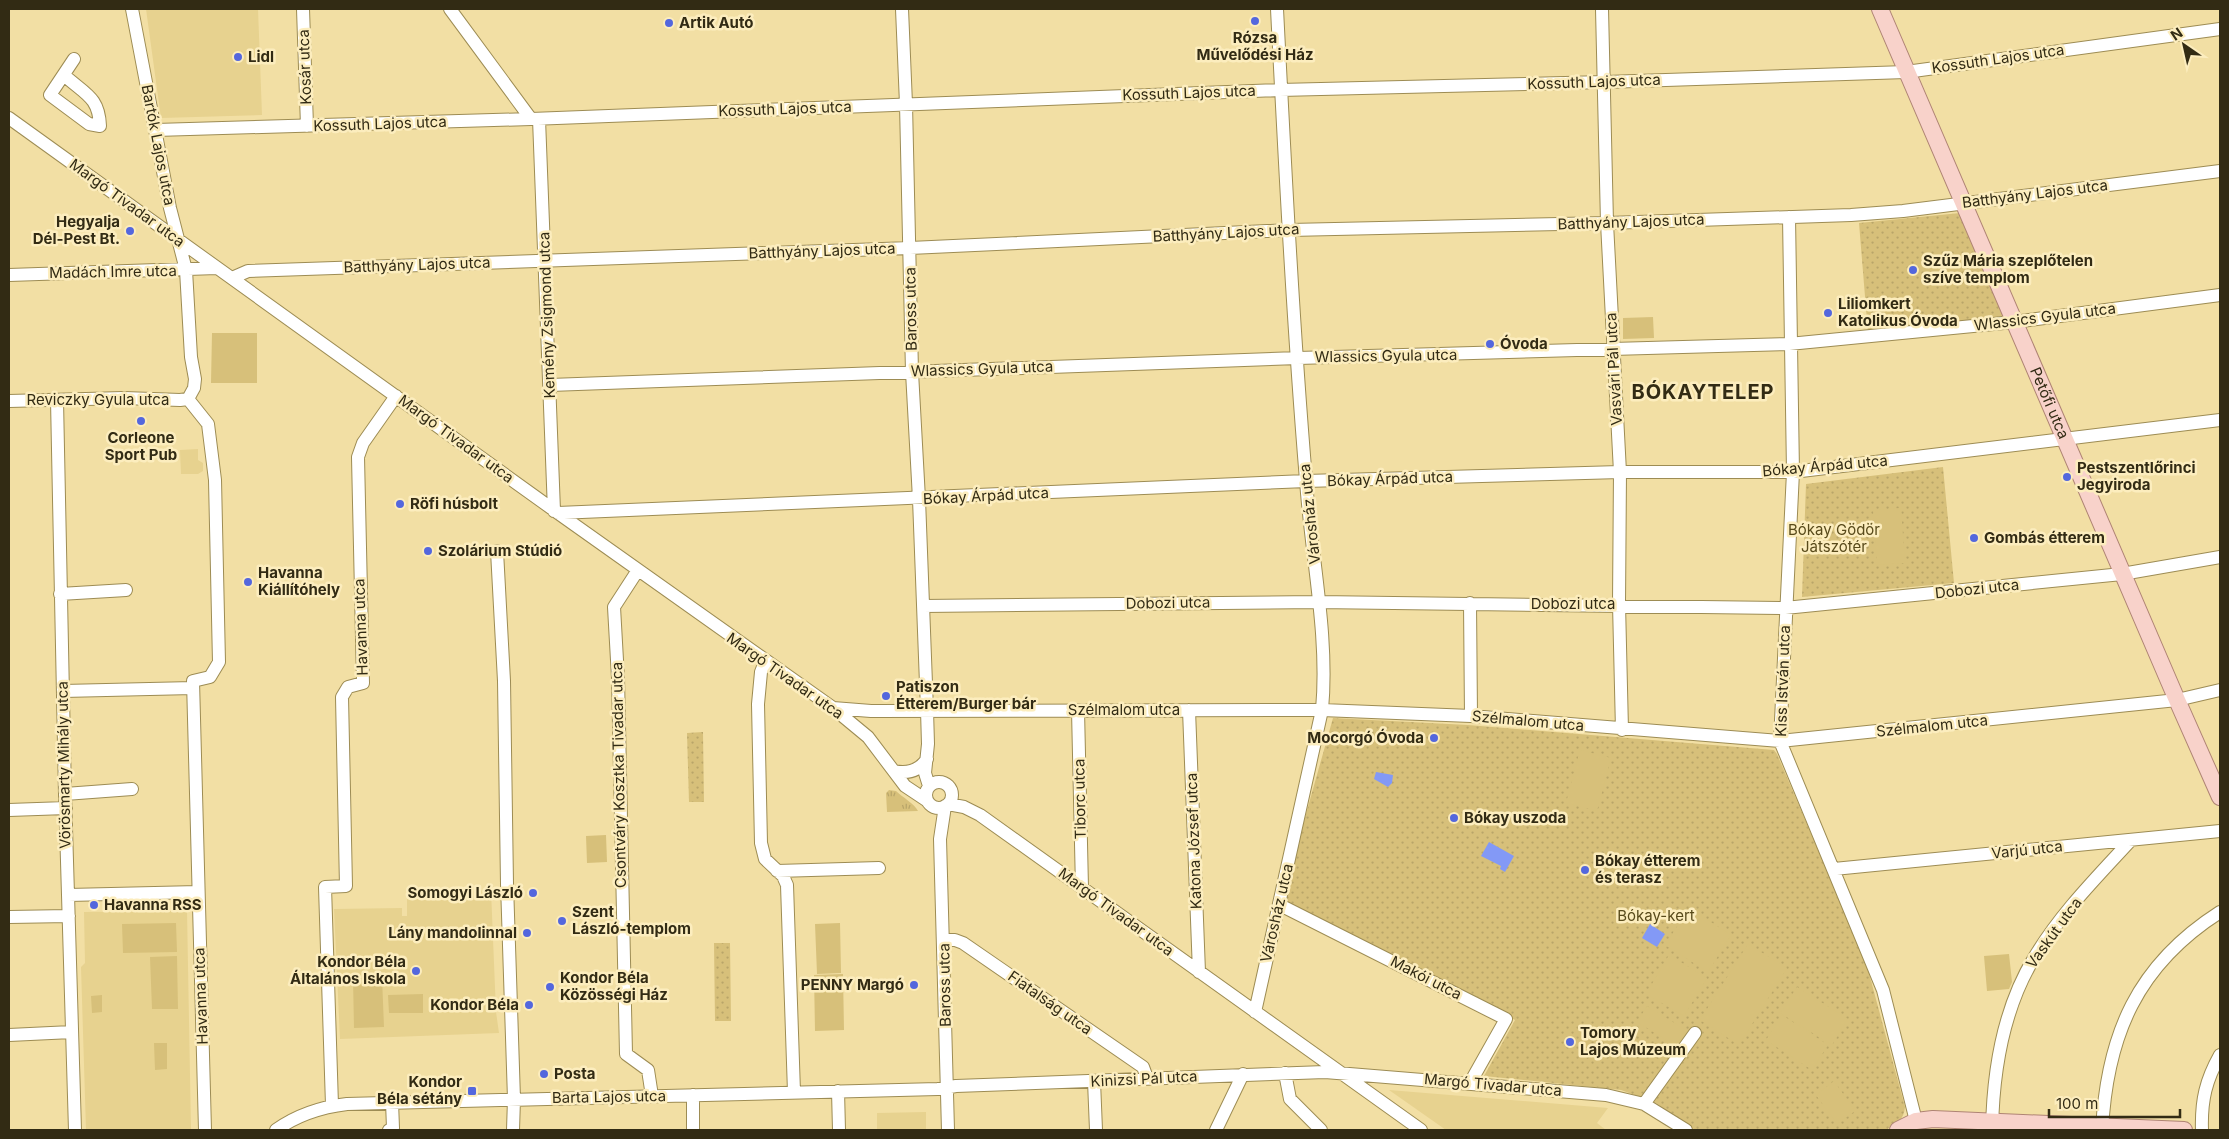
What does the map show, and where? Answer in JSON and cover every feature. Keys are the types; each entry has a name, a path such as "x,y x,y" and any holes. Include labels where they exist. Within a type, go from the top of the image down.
{"main road":[{"name":"Petőfi utca","path":"1880,9 2122,574 2220,797"},
{"path":"1898,1130 1916,1121 1934,1119 1992,1126 2184,1130"}],"street":[{"name":"Bartók Lajos utca","path":"132,9 170,208 186,270 191,357 195,379 192,395 188,399"},
{"name":"Kosár utca","path":"303,9 307,126"},
{"path":"450,9 535,119"},
{"name":"Baross utca","path":"902,9 912,372 920,498 927,710 927,759 925,773 931,792 940,839 948,1130"},
{"name":"Városház utca","path":"1255,1012 1322,710 1324,688 1306,481 1280,90 1277,9"},
{"name":"Vasvári Pál utca","path":"1602,9 1607,223 1612,350 1620,472 1619,604 1622,730"},
{"name":"Kossuth Lajos utca","path":"156,130 535,119 1280,90 1906,72 2220,29"},
{"path":"65,76 74,59"},
{"name":"Margó Tivadar utca","path":"9,118 765,662 833,708 868,737 894,771 931,792 938,808 947,805 964,807 980,816 1340,1072 1606,1095 1644,1104 1686,1130"},
{"name":"Kemény Zsigmond utca","path":"535,119 546,260 556,512"},
{"name":"Batthyány Lajos utca","path":"232,278 248,271 910,248 1290,230 1607,223 1869,214 2220,171"},
{"name":"Kiss István utca","path":"1789,217 1789,344 1793,472 1780,741 1882,990 1916,1121"},
{"name":"Madách Imre utca","path":"9,275 217,268"},
{"name":"Wlassics Gyula utca","path":"550,385 1298,358 1789,344 2014,322 2220,295"},
{"name":"Havanna utca","path":"332,1105 325,887 346,886 342,697 348,687 363,683 358,457 363,443 396,396"},
{"name":"Reviczky Gyula utca","path":"9,401 142,398 188,399"},
{"path":"63,691 193,688 210,677 219,662 215,480 208,424 188,399"},
{"name":"Vörösmarty Mihály utca","path":"57,400 60,594 75,1130"},
{"name":"Bókay Árpád utca","path":"556,512 1306,481 1620,472 1793,472 2220,420"},
{"path":"497,551 504,681 507,874 514,1099 512,1130"},
{"name":"Dobozi utca","path":"923,606 1318,602 1619,604 1785,608 2122,574 2220,557"},
{"name":"Csontváry Kosztka Tivadar utca","path":"638,570 614,607 618,678 626,1054 648,1070 652,1096"},
{"path":"60,594 126,590"},
{"path":"1470,603 1472,716"},
{"path":"765,662 761,672 758,704 761,843 765,859 782,876 786,886 794,1092"},
{"name":"Havanna utca","path":"193,688 205,1130"},
{"name":"Szélmalom utca","path":"833,708 870,711 1322,710 1472,716 1622,730 1780,741 2177,700 2220,690"},
{"name":"Tiborc utca","path":"1078,710 1082,888"},
{"name":"Katona József utca","path":"1189,710 1199,972"},
{"path":"894,771 911,772 919,768 927,759"},
{"name":"Margó Tivadar utca","path":"931,792 947,784 951,790 967,799 980,816"},
{"path":"65,794 132,789"},
{"name":"Baross utca","path":"940,839 947,805 952,795 951,790"},
{"path":"9,810 66,808"},
{"name":"Varjú utca","path":"1834,869 2220,831"},
{"name":"Vaskút utca","path":"1992,1126 1997,1063 2014,1000 2026,972 2058,924 2131,840"},
{"path":"777,871 879,868"},
{"path":"68,895 198,889"},
{"name":"Makói utca","path":"1280,905 1506,1018 1470,1083"},
{"path":"2102,1128 2105,1086 2114,1046 2136,996 2156,967 2178,943 2220,912"},
{"path":"9,917 70,916"},
{"name":"Fiatalság utca","path":"943,940 955,940 963,943 1143,1067 1147,1078"},
{"path":"9,1035 72,1032"},
{"path":"1644,1104 1694,1033"},
{"path":"1301,1045 1308,1060 1301,1069 1289,1073 1290,1099 1320,1130"},
{"path":"2202,1130 2203,1102 2209,1075 2220,1055"},
{"path":"1340,1072 1421,1130"},
{"name":"Kinizsi Pál utca","path":"947,1088 1243,1074 1340,1072"},
{"path":"1216,1130 1243,1074"},
{"path":"1094,1081 1096,1130"},
{"name":"Barta Lajos utca","path":"276,1130 304,1114 332,1105 947,1088"},
{"path":"838,1091 839,1130"},
{"path":"693,1095 693,1130"},
{"path":"389,1130 393,1128 392,1102"}],"shaded area":[{"path":"146,9 258,9 262,115 161,118"},
{"path":"198,449 198,460 203,463 203,471 198,474 181,474 180,450"},
{"name":"Kondor Béla Általános Iskola","path":"491,890 496,1012 499,1033 340,1039 334,909 402,908 402,916 407,916 407,893"},
{"path":"187,911 191,1130 86,1130 81,967 85,963 84,912"},
{"path":"1389,1090 1608,1108 1597,1123 1606,1130 1446,1130"},
{"path":"926,1112 926,1130 877,1130 877,1113"}],"green space":[{"path":"1960,213 2005,316 1868,333 1859,223"},
{"path":"1653,317 1654,338 1623,339 1623,318"},
{"path":"212,333 257,333 257,383 211,383"},
{"name":"Bókay Gödör Játszótér","path":"1943,467 1954,583 1802,597 1806,484"},
{"path":"1901,508 1905,563 1877,565 1873,510"},
{"name":"Bókay-kert","path":"1333,718 1468,725 1774,750 1866,962 1905,1107 1901,1118 1896,1124 1886,1130 1695,1130 1656,1103 1621,1090 1484,1076 1515,1020 1282,899"},
{"path":"703,732 704,802 689,802 687,733"},
{"path":"1580,750 1611,758 1597,811 1566,803"},
{"path":"889,790 896,791 918,811 887,812 886,793"},
{"path":"606,835 607,862 587,863 586,836"},
{"path":"1689,908 1731,935 1708,972 1665,945"},
{"path":"176,923 177,952 123,953 122,924"},
{"path":"840,923 841,973 817,974 815,924"},
{"path":"714,943 730,943 731,1021 715,1021"},
{"path":"1748,944 1787,968 1739,1045 1700,1020"},
{"path":"2009,954 2012,982 2009,989 1987,991 1984,956"},
{"path":"1669,955 1707,978 1684,1016 1646,994"},
{"path":"177,956 178,1009 152,1009 150,957"},
{"path":"843,974 844,1030 815,1031 814,975"},
{"path":"382,977 384,1027 354,1028 353,978"},
{"path":"1797,987 1848,1019 1832,1045 1780,1013"},
{"path":"423,994 423,1013 389,1013 388,995"},
{"path":"102,995 102,1012 92,1013 91,996"},
{"path":"1647,1006 1686,1030 1676,1046 1637,1022"},
{"path":"1782,1015 1828,1045 1812,1070 1766,1040"},
{"path":"154,1043 167,1043 167,1069 155,1070"},
{"path":"1834,1081 1855,1111 1837,1124 1816,1095"}],"water":[{"path":"1376,772 1393,775 1392,783 1388,787 1374,779"},
{"path":"1489,842 1514,856 1505,872 1500,869 1501,866 1481,856"},
{"path":"1650,924 1665,934 1657,947 1642,938"}],"place":[{"name":"Rózsa Művelődési Ház","path":"1255,21"},
{"name":"Artik Autó","path":"669,23"},
{"name":"Lidl","path":"238,57"},
{"name":"Hegyalja Dél-Pest Bt.","path":"130,231"},
{"name":"Szűz Mária szeplőtelen szíve templom","path":"1913,270"},
{"name":"Liliomkert Katolikus Óvoda","path":"1828,313"},
{"name":"Óvoda","path":"1490,344"},
{"name":"Corleone Sport Pub","path":"141,421"},
{"name":"Pestszentlőrinci Jegyiroda","path":"2067,477"},
{"name":"Röfi húsbolt","path":"400,504"},
{"name":"Gombás étterem","path":"1974,538"},
{"name":"Szolárium Stúdió","path":"428,551"},
{"name":"Havanna Kiállítóhely","path":"248,582"},
{"name":"Patiszon Étterem/Burger bár","path":"886,696"},
{"name":"Mocorgó Óvoda","path":"1434,738"},
{"name":"Bókay uszoda","path":"1454,818"},
{"name":"Bókay étterem és terasz","path":"1585,870"},
{"name":"Somogyi László","path":"533,893"},
{"name":"Havanna RSS","path":"94,905"},
{"name":"Szent László-templom","path":"562,921"},
{"name":"Lány mandolinnal","path":"527,933"},
{"name":"Kondor Béla Általános Iskola","path":"416,971"},
{"name":"PENNY Margó","path":"914,985"},
{"name":"Kondor Béla Közösségi Ház","path":"550,987"},
{"name":"Kondor Béla","path":"529,1005"},
{"name":"Tomory Lajos Múzeum","path":"1570,1042"},
{"name":"Posta","path":"544,1074"},
{"name":"Kondor Béla sétány","path":"472,1091"}],"district":[{"name":"BÓKAYTELEP","path":"1703,392"}]}
